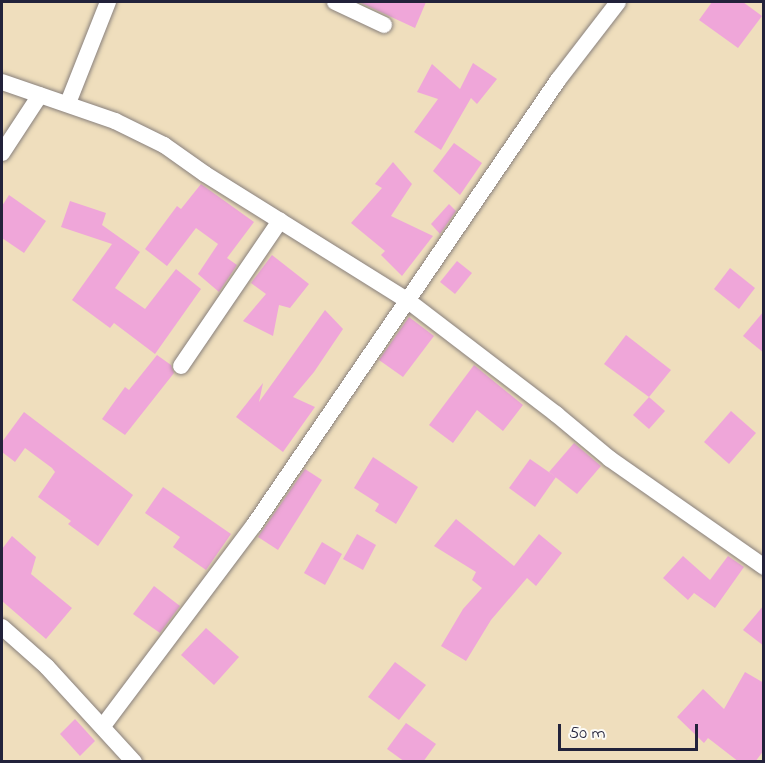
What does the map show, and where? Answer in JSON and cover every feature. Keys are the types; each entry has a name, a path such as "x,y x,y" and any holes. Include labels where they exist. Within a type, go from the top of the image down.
{"street":[{"path":"68,103 108,2"},
{"path":"335,2 384,25"},
{"path":"103,726 254,525 558,80 618,2"},
{"path":"2,82 115,121 164,145 407,300 556,414 609,459 764,567"},
{"path":"2,153 40,95"},
{"path":"181,366 280,221"},
{"path":"2,627 47,667 134,762"}],"building":[{"path":"359,2 426,2 415,28"},
{"path":"712,2 743,2 762,16 738,48 699,20"},
{"path":"473,63 497,79 477,104 471,98 441,150 414,132 438,99 417,92 432,64 460,89"},
{"path":"454,143 482,163 460,195 433,171"},
{"path":"393,162 412,184 391,216 433,236 402,276 381,255 385,251 351,223 382,188 375,184"},
{"path":"201,184 254,222 227,258 237,265 219,292 198,274 218,244 196,228 167,266 145,249 177,206 181,209"},
{"path":"9,195 46,221 24,253 2,238 2,206"},
{"path":"70,201 106,213 102,225 140,252 115,288 145,309 176,269 201,289 155,354 114,323 110,328 72,300 112,244 61,227"},
{"path":"449,204 456,211 440,234 431,224"},
{"path":"272,255 309,284 290,308 279,305 273,336 243,321 266,294 251,283"},
{"path":"457,261 472,273 455,294 440,282"},
{"path":"730,268 755,288 739,309 714,289"},
{"path":"325,310 343,329 314,372 293,397 315,407 283,452 236,417 263,383 259,402"},
{"path":"764,311 764,353 743,336"},
{"path":"409,317 434,336 403,377 379,360"},
{"path":"626,335 671,370 649,397 604,364"},
{"path":"157,355 171,365 174,373 125,435 102,419 125,387 129,390"},
{"path":"474,365 523,405 503,431 477,410 453,443 429,425"},
{"path":"649,397 665,411 649,429 633,415"},
{"path":"731,411 756,433 729,464 704,442"},
{"path":"24,412 133,495 98,546 68,524 71,521 38,497 55,472 52,468 25,448 15,462 2,452 2,442"},
{"path":"574,443 601,466 577,494 549,472"},
{"path":"373,457 418,487 396,524 375,511 379,504 354,488"},
{"path":"530,459 556,477 535,507 509,488"},
{"path":"305,469 322,480 278,550 258,537"},
{"path":"163,487 231,534 206,570 173,547 180,537 145,513"},
{"path":"456,519 514,566 539,534 562,553 536,586 527,578 491,620 466,661 441,646 463,609 482,588 472,580 476,572 434,546"},
{"path":"357,534 376,545 363,570 343,559"},
{"path":"12,536 36,557 31,574 72,608 46,639 2,601 2,549"},
{"path":"322,542 342,554 325,585 304,573"},
{"path":"683,556 710,580 728,556 744,567 715,608 694,593 688,600 663,578"},
{"path":"154,586 180,606 160,633 133,614"},
{"path":"764,605 764,646 743,630"},
{"path":"206,628 239,657 214,685 181,655"},
{"path":"395,662 426,685 399,720 368,697"},
{"path":"745,672 764,683 764,750 755,762 739,762 708,738 704,743 677,717 703,689 724,709"},
{"path":"75,719 95,741 80,756 60,734"},
{"path":"406,723 436,744 423,762 405,762 387,749"}]}
